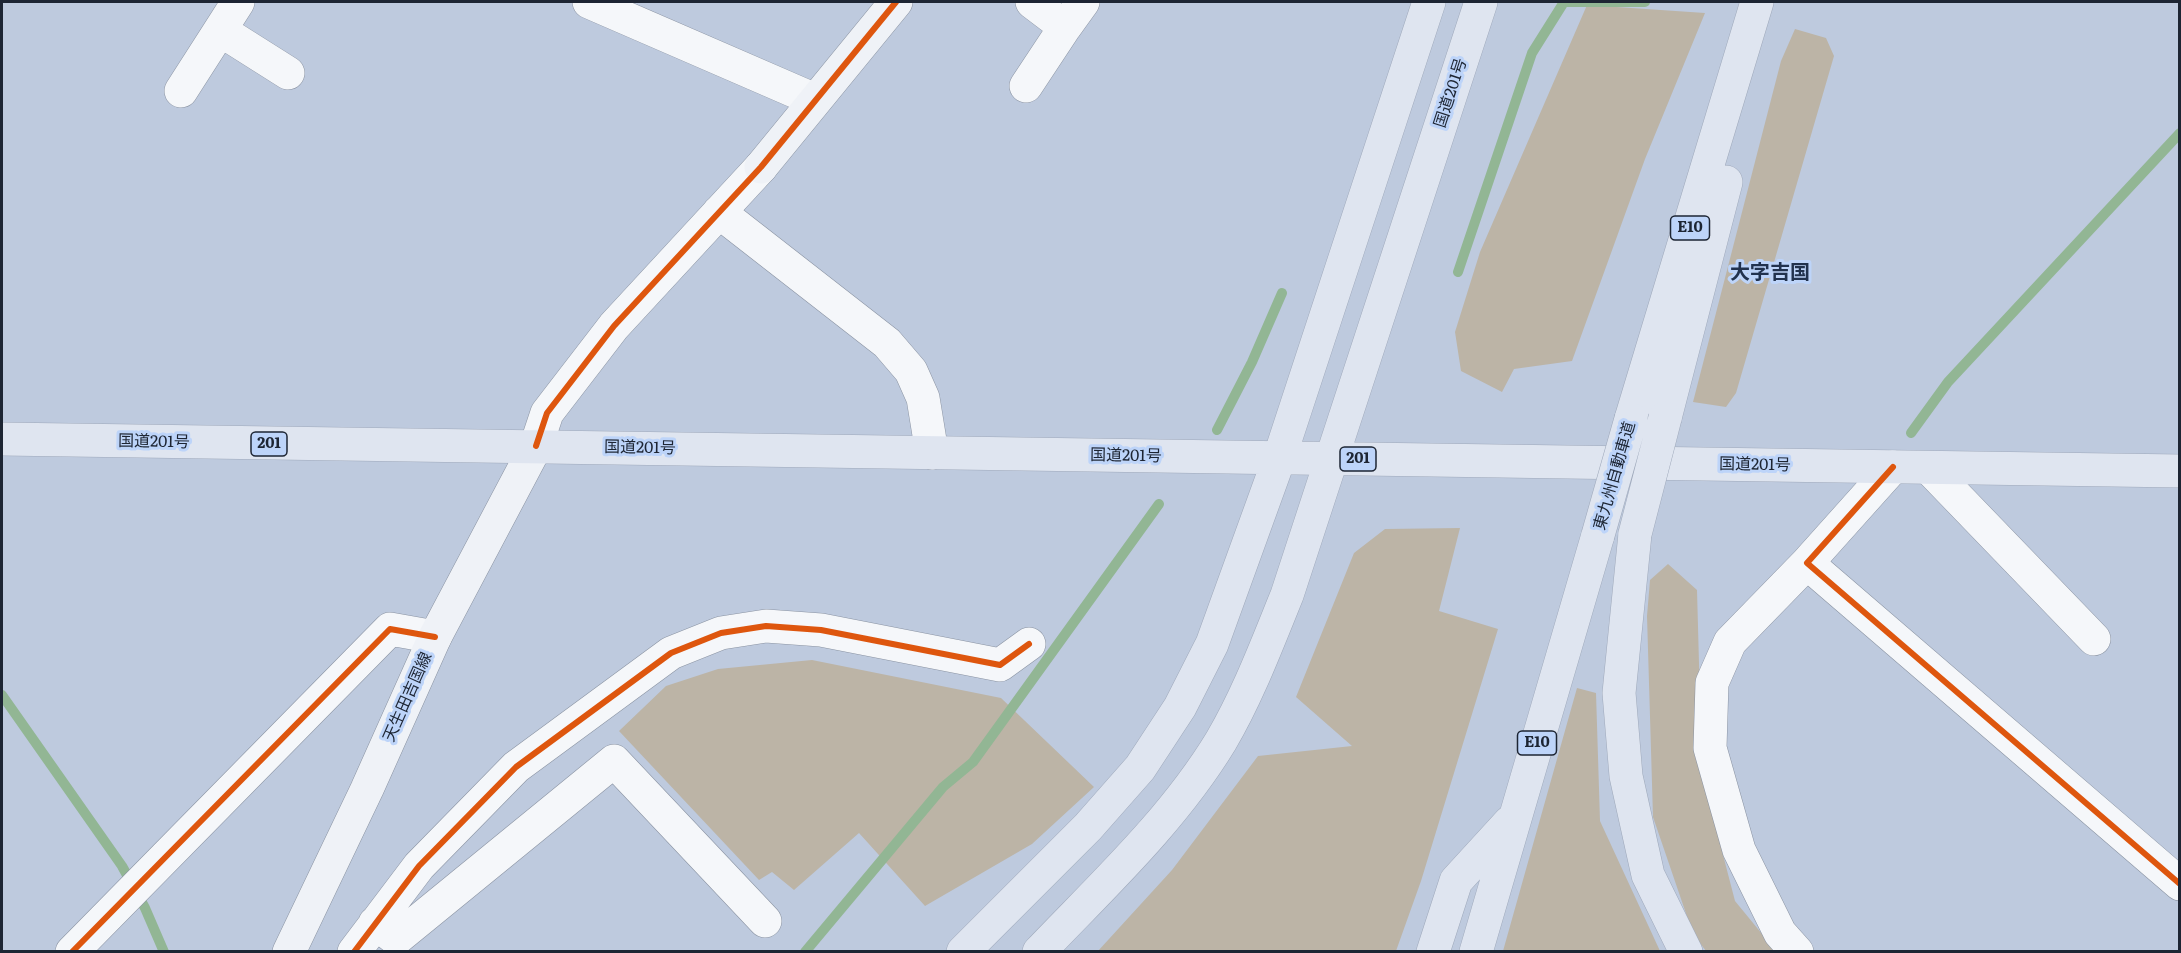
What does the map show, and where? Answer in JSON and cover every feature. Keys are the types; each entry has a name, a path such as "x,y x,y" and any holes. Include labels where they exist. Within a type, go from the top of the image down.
{"highway":[{"path":"963,951 1072,843 1140,768 1180,707 1212,644 1278,459 1429,2"},
{"name":"国道201号","path":"1330,459 1481,2"},
{"name":"東九州自動車道","path":"1476,951 1631,419 1709,165 1754,38 1757,2"},
{"path":"1686,951 1648,875 1626,776 1619,693 1635,534 1665,418 1754,38 1773,2"},
{"name":"国道201号","path":"2,439 2180,471"},
{"path":"1039,951 1126,861 1180,799 1221,741 1257,671 1287,595 1330,459"},
{"path":"1433,951 1456,881 1515,816"}],"main road":[{"path":"761,167 896,2"},
{"name":"天生田吉国線","path":"289,951 367,789 435,637 536,446"}],"street":[{"path":"181,91 238,2"},
{"path":"589,2 815,100"},
{"path":"1026,86 1074,14 1032,2"},
{"path":"220,30 288,73"},
{"path":"536,446 546,413 614,326 761,167"},
{"path":"719,212 887,343 911,371 923,398 932,453"},
{"path":"1797,951 1780,933 1739,850 1710,748 1712,682 1730,642 1807,562 1893,467"},
{"path":"1929,468 2094,639"},
{"path":"1807,562 2180,884"},
{"path":"354,951 419,866 516,767 671,653 721,633 766,626 821,630 1000,665 1029,644"},
{"path":"72,951 390,629 435,637"},
{"path":"375,923 396,939 614,761 765,921"}],"shaded area":[{"path":"1587,5 1705,13 1645,159 1572,361 1514,369 1502,392 1461,371 1455,332 1480,252"},
{"path":"1795,29 1826,38 1834,56 1736,393 1726,407 1693,402 1781,61"},
{"path":"1460,528 1439,611 1498,629 1421,881 1396,951 1098,951 1172,870 1258,756 1352,746 1296,697 1354,553 1385,529"},
{"path":"1668,564 1697,590 1702,774 1735,901 1776,951 1706,951 1693,934 1653,817 1647,616 1650,580"},
{"path":"812,660 1001,698 1094,787 1032,844 925,906 859,833 794,890 772,872 759,880 619,731 666,686 718,669"},
{"path":"1577,688 1596,693 1600,821 1660,951 1503,951"}],"waterway":[{"path":"1458,272 1532,53 1564,2 1645,2"},
{"path":"1911,433 1948,382 2180,133"},
{"path":"1217,430 1252,362 1282,293"},
{"path":"805,952 943,787 973,762 1159,504"},
{"path":"2,695 122,866 145,908 164,952"}],"cycle path":[{"path":"536,446 547,413 614,326 761,167 896,2"},
{"path":"1893,467 1807,563 2180,884"},
{"path":"354,952 419,866 516,767 671,653 721,633 766,626 821,630 1000,665 1029,644"},
{"path":"72,952 390,629 435,637"}],"district":[{"name":"大字吉国","path":"1770,273"}]}
